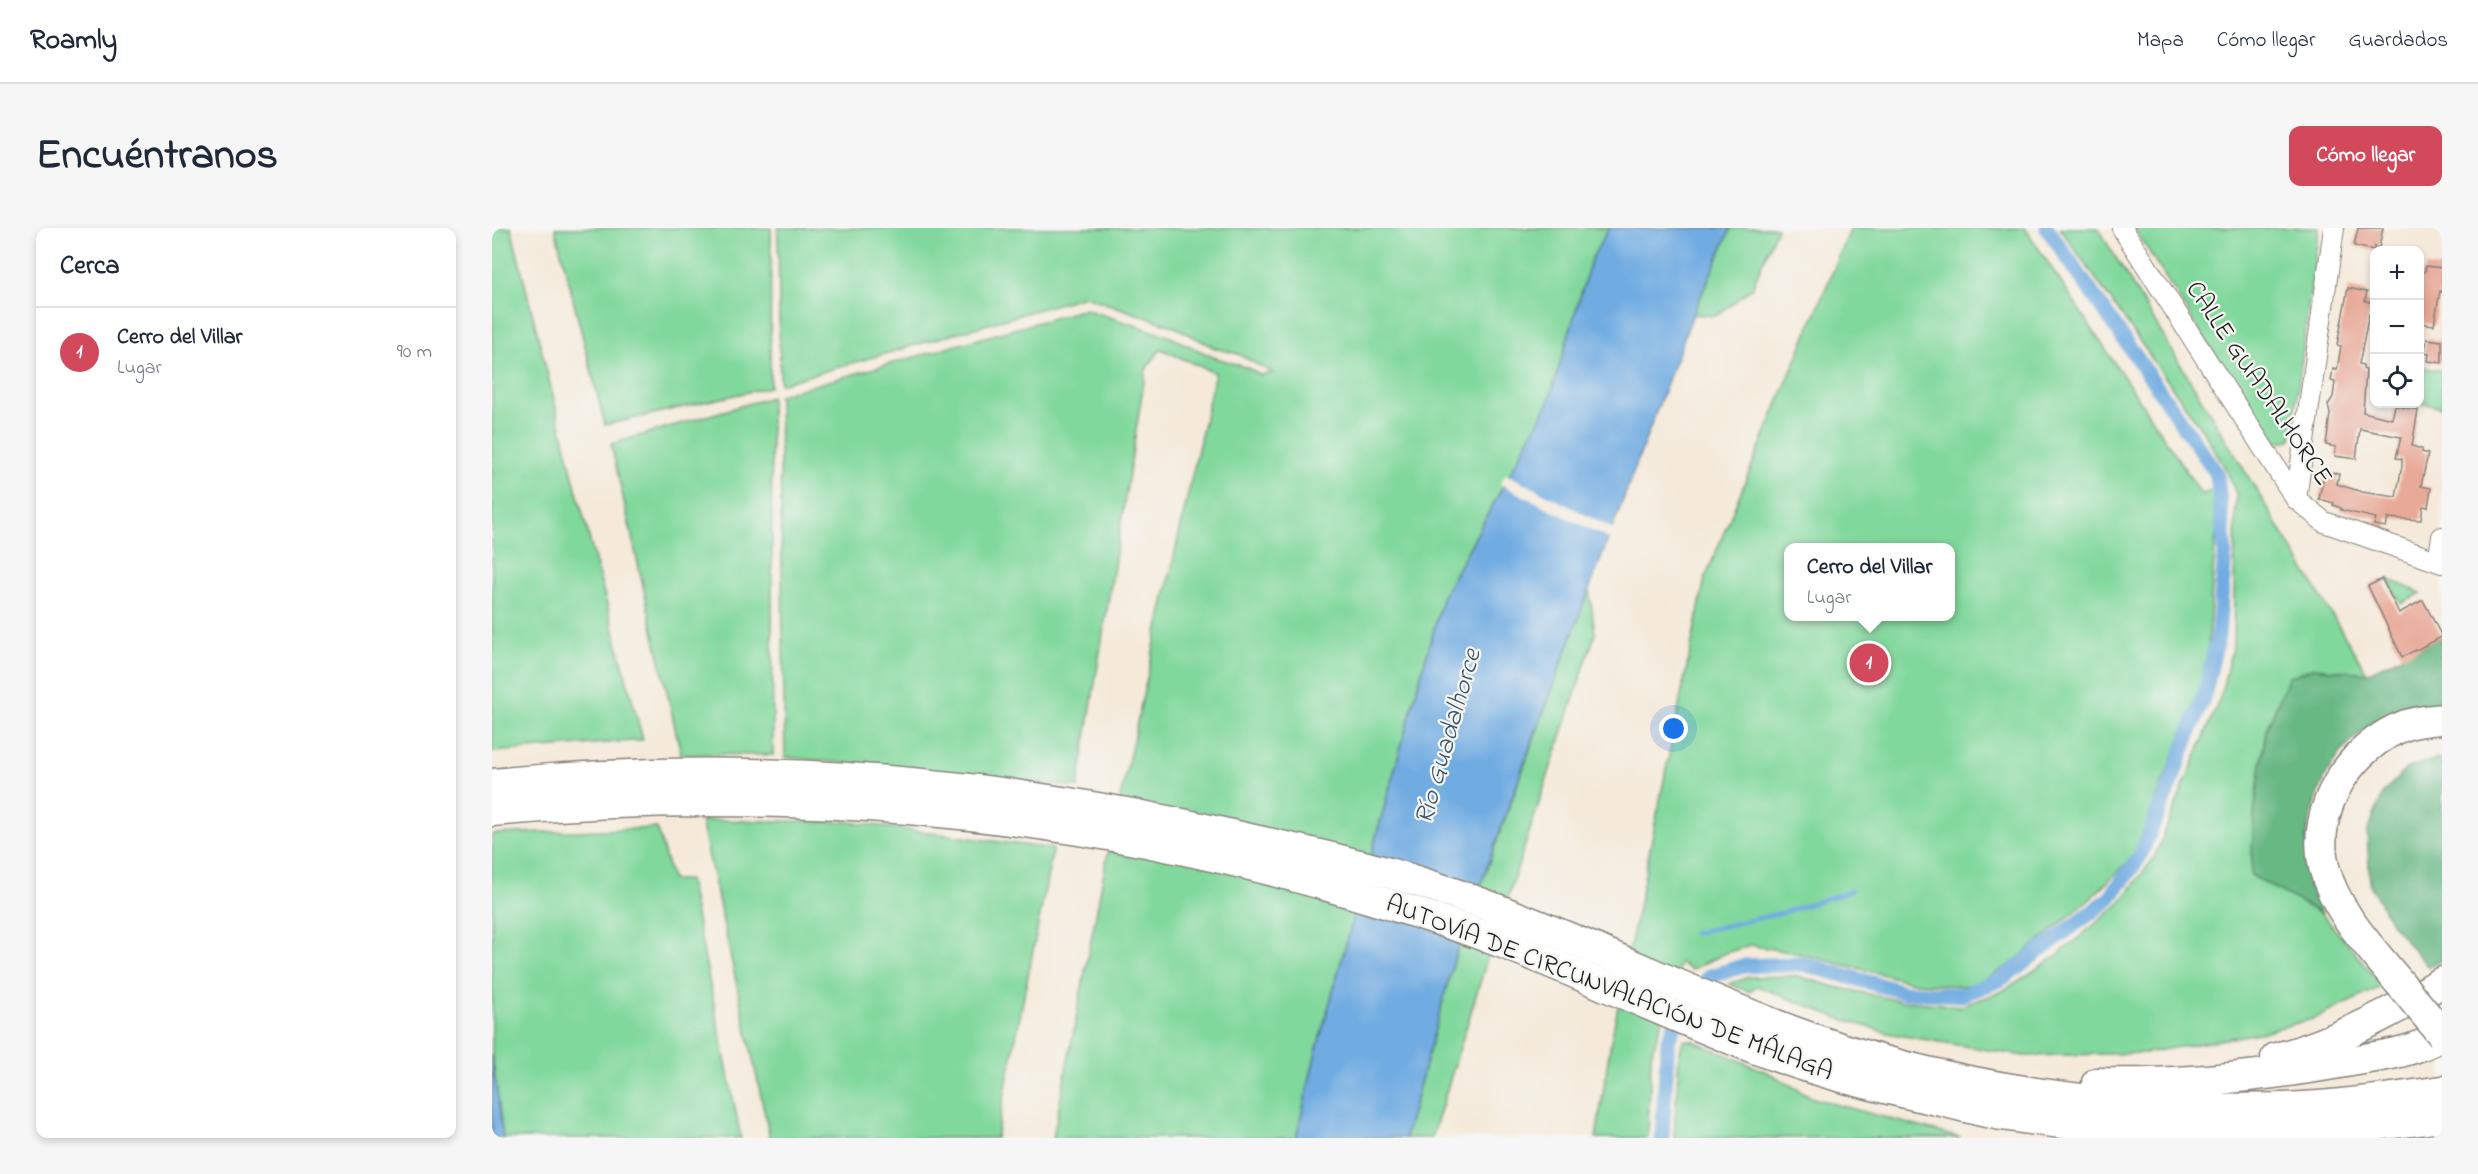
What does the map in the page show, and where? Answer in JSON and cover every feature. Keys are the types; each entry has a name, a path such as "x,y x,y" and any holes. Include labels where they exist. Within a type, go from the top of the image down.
{"highway":[{"path":"2038,1138 1996,1130 1963,1092 2021,1077 2055,1082 2106,1083 2185,1080 2284,1071 2396,1053 2432,1041 2442,1034 2361,936 2345,913 2333,892 2324,867 2322,845 2324,820 2331,798 2353,760 2388,733 2408,724 2442,719"},
{"path":"2442,736 2420,740 2398,748 2379,760 2363,776 2343,814 2339,841 2341,865 2350,888 2387,943 2442,1008"},
{"name":"AUTOVÍA DE CIRCUNVALACIÓN DE MÁLAGA","path":"492,784 597,776 776,775 859,778 965,787 1116,809 1325,855 1432,886 1508,912 1782,1044"},
{"name":"AUTOVÍA DE CIRCUNVALACIÓN DE MÁLAGA","path":"492,811 654,801 845,804 963,814 1123,838 1257,867 1430,918 1782,1044 1890,1062 1963,1092 2023,1092 2164,1106 2393,1112 2442,1117"},
{"path":"2185,1080 2285,1056 2322,1043 2442,982"},
{"name":"AUTOVÍA DE CIRCUNVALACIÓN DE MÁLAGA","path":"2393,1112 2442,1091"}],"street":[{"name":"CALLE GUADALHORCE","path":"2122,228 2296,499 2324,522 2440,562"},
{"path":"2296,499 2334,228"},
{"path":"2440,562 2442,537"}],"green space":[{"path":"492,228 511,228 577,492 643,740 492,752"},
{"path":"555,228 771,228 770,387 605,425"},
{"path":"778,228 1609,228 1591,260 1548,404 1443,596 1316,1052 1296,1138 1053,1138 1107,857 1215,373 1161,349 1146,369 1078,787 785,757 779,395 1085,309 1168,336 1260,375 1273,373 1238,354 1215,348 1175,327 1085,296 780,384"},
{"path":"1731,228 1777,228 1752,288 1716,316 1693,314"},
{"path":"1851,228 2025,228 2202,495 2214,489 2216,532 2207,659 2197,697 2133,857 2088,901 2012,963 1980,983 1963,986 1917,983 1800,954 1750,945 1726,953 1691,970 1680,963 1651,1056 1648,1138 1596,1138 1611,1041 1705,578"},
{"path":"2060,228 2098,228 2367,673 2312,668 2289,677 2266,730 2254,814 2251,875 2322,914 2383,986 2316,1018 2259,1033 2145,1053 2024,1056 1892,1034 1838,1018 1757,986 1749,992 1729,984 1749,977 1798,976 1835,987 1902,1001 1962,1006 2003,991 2059,954 2119,904 2154,858 2220,698 2233,644 2236,494 2227,471 2203,431"},
{"path":"2134,228 2319,228 2291,440 2271,443"},
{"path":"2424,368 2442,371 2442,407 2424,404"},
{"path":"771,397 773,755 681,754 611,444"},
{"path":"2388,579 2421,593 2401,604"},
{"path":"1589,589 1595,634 1487,960 1432,1138 1405,1138 1456,953"},
{"path":"2442,637 2442,704 2401,710 2375,722 2362,731 2341,753 2325,779 2309,823 2306,839 2311,877 2322,914 2251,875 2254,814 2266,730 2289,677 2312,668 2367,673"},
{"path":"2442,759 2442,960 2429,968 2392,924 2370,885 2367,832 2384,792 2407,768"},
{"path":"701,820 849,822 1053,849 996,1138 770,1138"},
{"path":"657,828 672,880 689,880 741,1138 503,1138 492,1054 492,834"},
{"path":"1683,1040 1694,1041 1769,1073 1813,1098 1961,1138 1674,1138 1679,1056"}],"water":[{"name":"Río Guadalhorce","path":"1609,228 1731,228 1693,314 1533,739 1456,953 1405,1138 1296,1138 1316,1052 1443,596 1548,404 1591,260"},
{"path":"492,1054 503,1138 492,1138"}],"pier":[{"path":"1506,474 1615,530 1611,540 1500,484"}],"building":[{"path":"2358,228 2383,228 2379,246 2370,246 2370,249 2354,246"},
{"path":"2426,266 2442,268 2442,292 2440,291 2434,325 2424,324"},
{"path":"2348,288 2367,292 2365,301 2370,302 2370,314 2359,364 2363,365 2363,369 2366,370 2363,412 2392,419 2395,408 2418,410 2412,446 2428,454 2421,486 2431,488 2428,507 2423,506 2421,520 2388,518 2386,527 2374,525 2376,518 2341,510 2333,505 2334,503 2319,499 2325,471 2339,474 2337,484 2362,492 2396,497 2402,466 2402,459 2396,458 2401,437 2360,429 2356,459 2335,456 2336,447 2326,445 2330,414 2328,405 2333,397 2335,382 2331,381 2333,369 2337,370 2341,346 2337,345"},
{"path":"2427,339 2442,341 2442,363 2428,361 2429,354 2424,353"},
{"path":"2382,579 2399,613 2423,600 2442,637 2402,657 2368,586"}],"waterway":[{"path":"1662,1138 1668,1040 1684,1007 1710,976 1744,966 1803,964 1904,992 1962,995 2000,980 2108,900 2139,858 2172,780 2205,692 2218,635 2225,554 2217,474 2047,228"},
{"path":"1694,933 1781,913 1851,891"}],"place":[{"name":"Cerro del Villar","path":"1869,663"}]}
